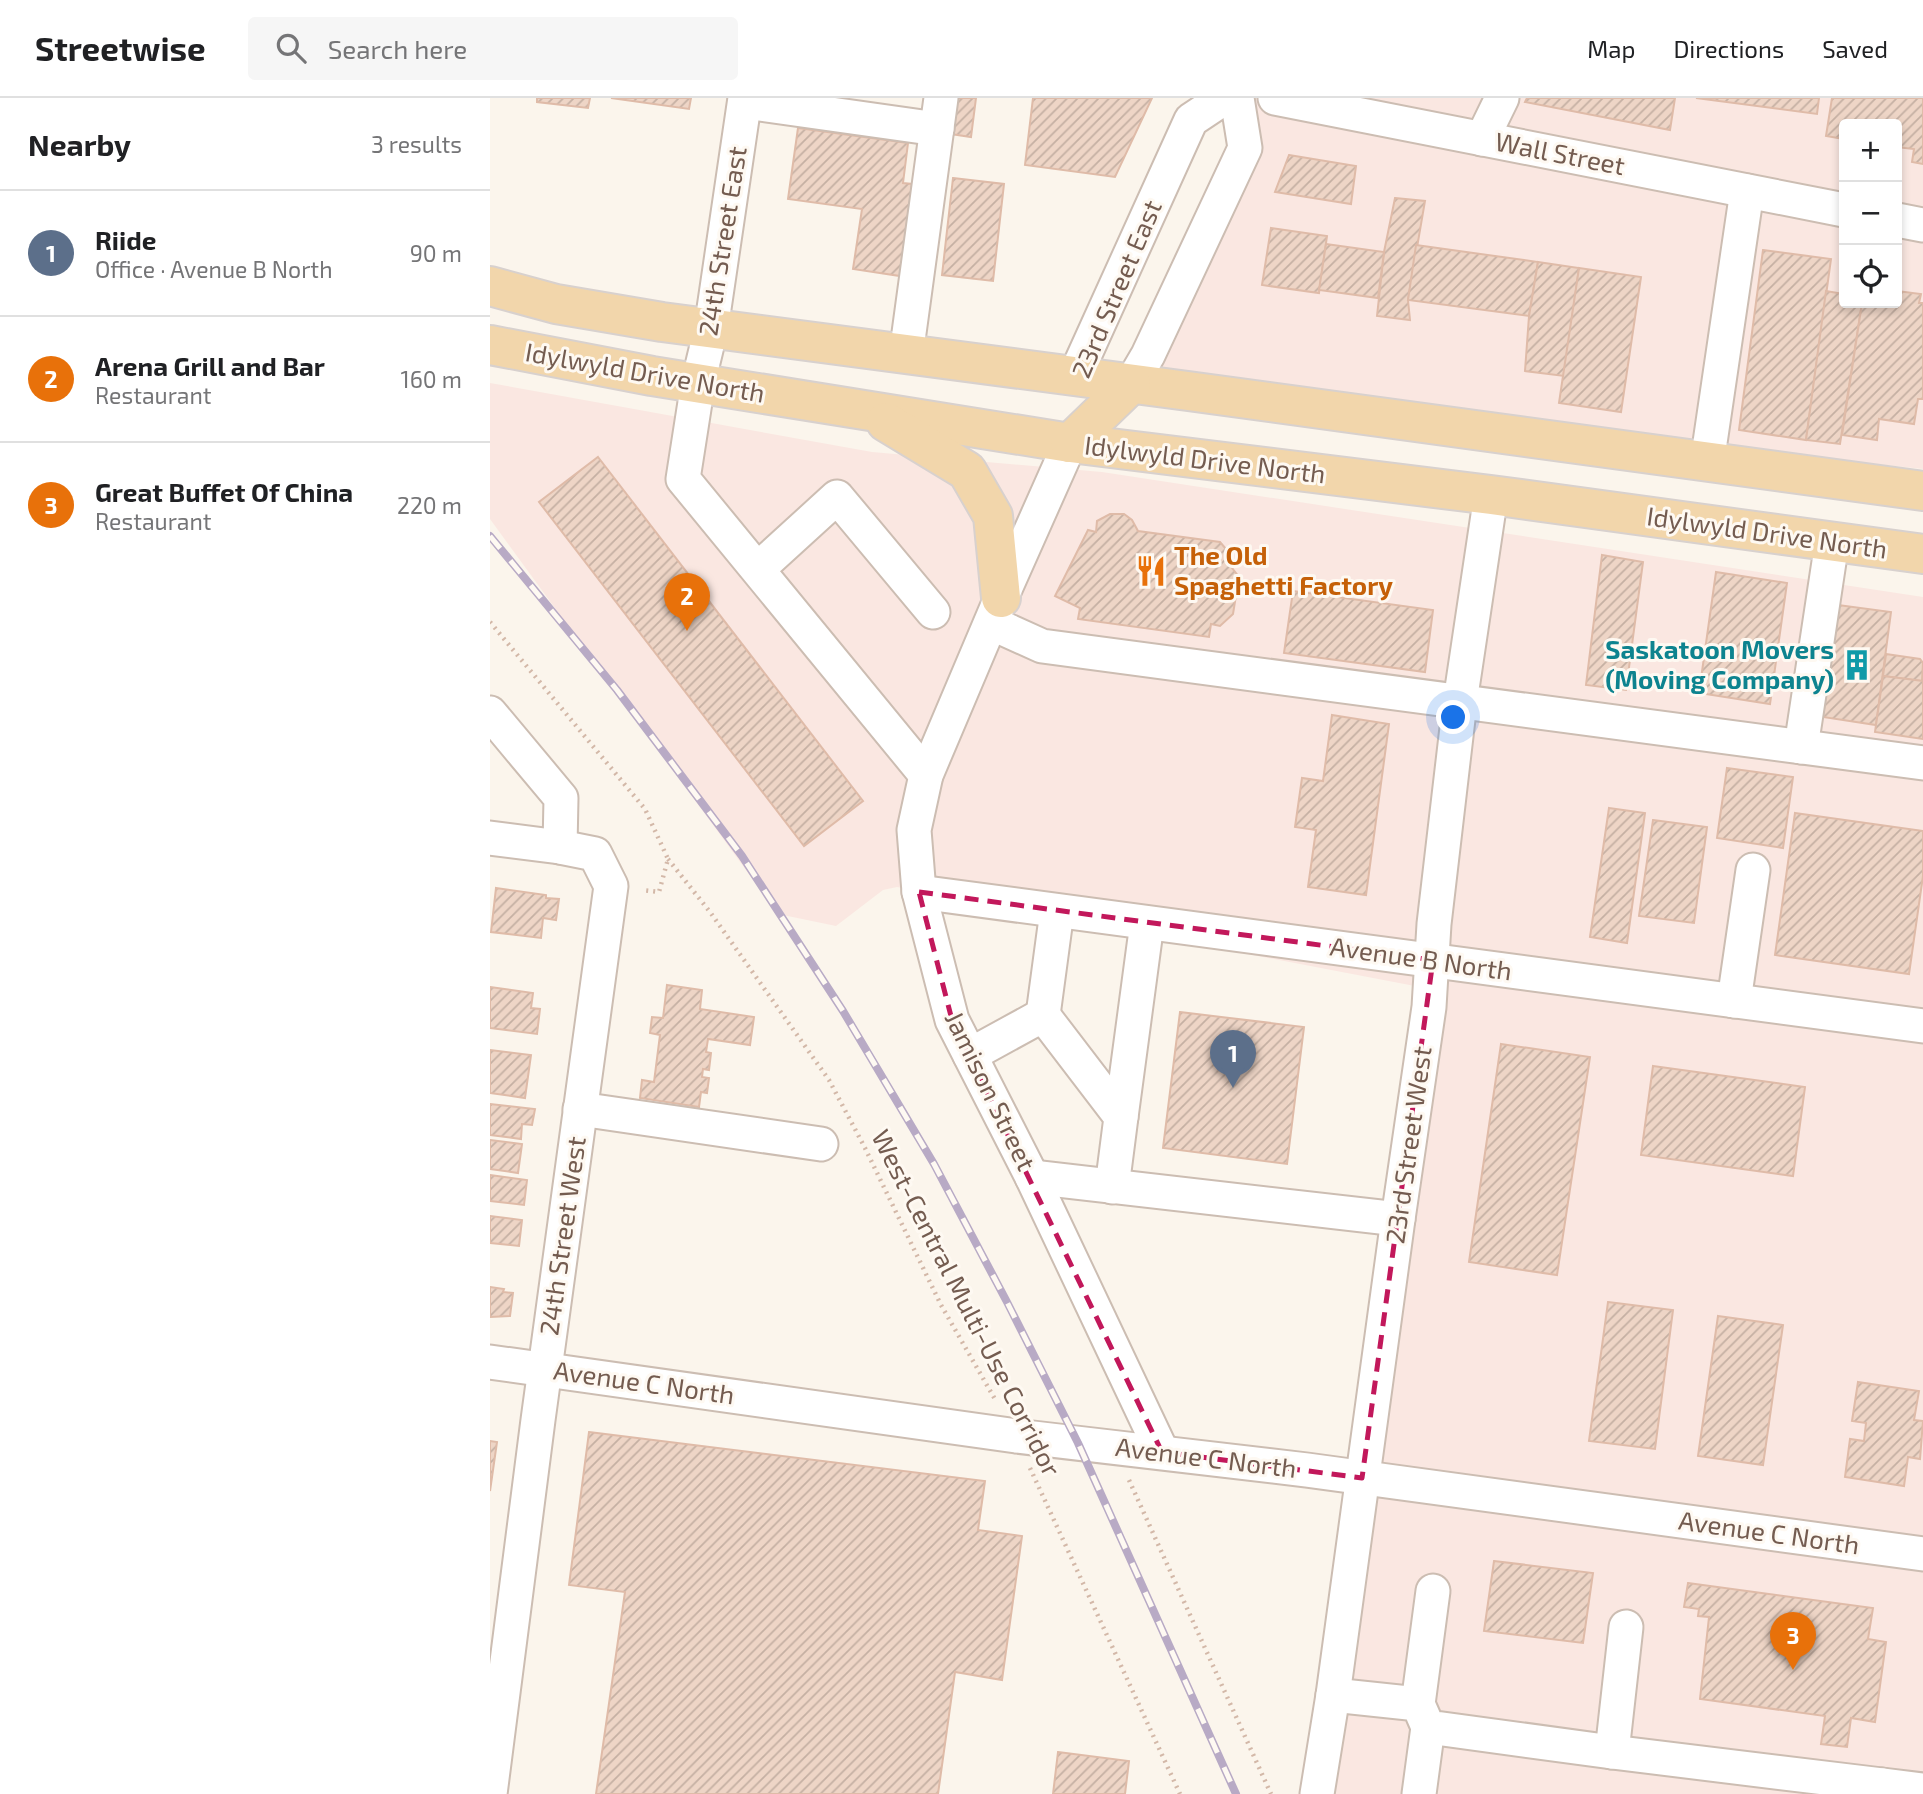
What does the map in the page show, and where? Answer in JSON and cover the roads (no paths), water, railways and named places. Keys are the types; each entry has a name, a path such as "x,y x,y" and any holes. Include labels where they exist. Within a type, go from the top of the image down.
{"main road":[{"name":"Idylwyld Drive North","path":"490,286 556,304 710,329 1923,491"},
{"name":"Idylwyld Drive North","path":"490,345 869,412 1070,443 1490,495 1923,554"},
{"name":"23rd Street East","path":"1070,443 1075,376"},
{"name":"23rd Street East","path":"1070,443 1131,384"},
{"path":"869,412 967,471 993,516 996,610"}],"street":[{"name":"23rd Street East","path":"1075,376 1191,120 1224,98"},
{"name":"23rd Street East","path":"1131,384 1148,355 1245,148 1237,98"},
{"name":"Wall Street","path":"1275,98 1839,209"},
{"path":"1482,138 1502,98"},
{"path":"745,100 939,113 906,355"},
{"name":"24th Street East","path":"745,100 710,329 682,479 926,775"},
{"path":"1707,463 1747,191"},
{"path":"1902,221 1923,225"},
{"name":"Jamison Street","path":"1070,443 926,775 914,830 919,892 952,1020 1032,1177 1162,1452"},
{"name":"23rd Street West","path":"1317,1794 1334,1695 1429,1007 1434,924 1460,702 1490,495"},
{"path":"758,569 837,497 933,612"},
{"path":"1801,747 1832,542"},
{"path":"996,610 1042,646 1923,763"},
{"path":"490,713 561,798 560,847 490,838"},
{"name":"24th Street West","path":"490,1794 611,886 595,854 560,847"},
{"path":"1734,1001 1753,870"},
{"name":"Avenue B North","path":"919,892 1923,1026"},
{"path":"1057,911 1043,1015 1121,1117"},
{"path":"1112,1187 1147,923"},
{"path":"970,1055 1043,1015"},
{"path":"580,1109 821,1144"},
{"path":"1032,1177 1398,1219"},
{"name":"Avenue C North","path":"490,1362 1016,1436 1362,1478 1923,1554"},
{"path":"1419,1794 1433,1591"},
{"path":"1612,1752 1626,1627"},
{"path":"1334,1695 1423,1716 1612,1752 1881,1789 1923,1790"}],"railway":[{"path":"490,536 617,690 742,856 843,1011 934,1164 1078,1443 1236,1794"}],"place":[{"name":"The Old Spaghetti Factory","path":"1151,571"},
{"name":"Arena Grill and Bar","path":"687,631"},
{"name":"Saskatoon Movers (Moving Company)","path":"1857,665"},
{"name":"Riide","path":"1233,1088"},
{"name":"Great Buffet Of China","path":"1793,1670"}]}
